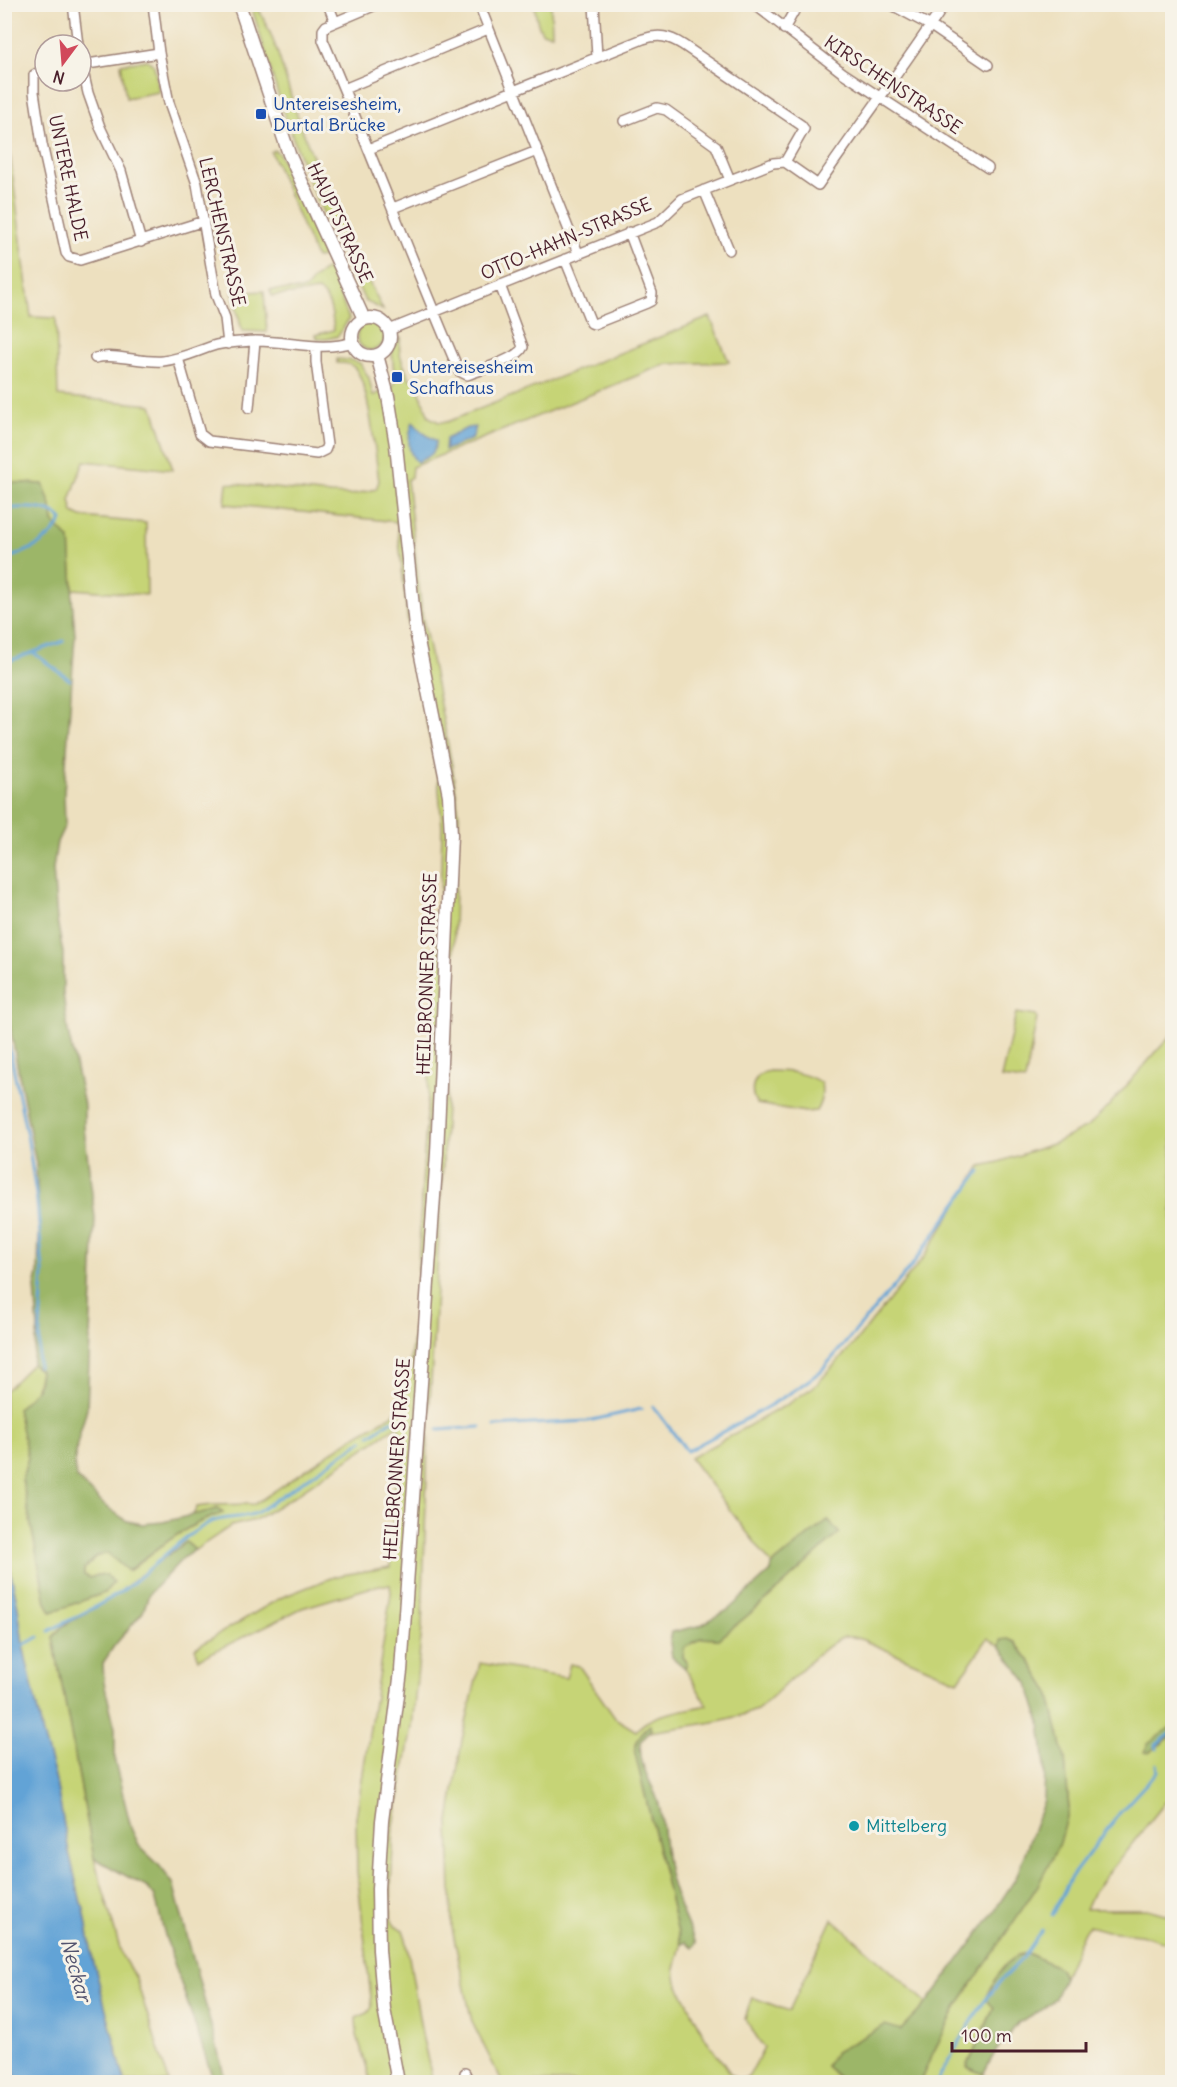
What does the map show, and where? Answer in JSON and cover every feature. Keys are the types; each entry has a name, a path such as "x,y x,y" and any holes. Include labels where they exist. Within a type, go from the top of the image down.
{"main road":[{"name":"HAUPTSTRASSE","path":"238,4 289,154 364,319"},
{"path":"376,318 383,321 389,330 387,347 377,355 362,353 353,342 354,329 364,319 376,318"},
{"name":"HEILBRONNER STRASSE","path":"377,355 388,396 396,445 416,626 449,795 451,836 438,1143 401,1671 382,1821 378,1889 379,1950 384,2009 398,2082"}],"street":[{"path":"73,4 77,33"},
{"name":"LERCHENSTRASSE","path":"153,4 159,53 169,102 196,184 216,295 225,318 228,344"},
{"path":"328,4 335,22"},
{"path":"378,4 326,26 322,34 433,312 462,374 467,375 515,356 522,349 500,285"},
{"path":"479,4 578,254"},
{"path":"594,4 597,57"},
{"name":"KIRSCHENSTRASSE","path":"754,4 784,29 879,97 988,168"},
{"path":"784,29 798,4"},
{"path":"890,4 931,26 988,65"},
{"path":"369,149 653,36 672,38 801,125 804,129 802,135 785,162 818,185 945,4"},
{"path":"344,89 488,29"},
{"path":"93,62 159,53"},
{"name":"UNTERE HALDE","path":"34,93 42,144 66,253 71,258 80,260 204,221"},
{"path":"88,93 121,171 141,242"},
{"path":"624,121 657,108 666,110 711,140 719,152 730,180"},
{"path":"393,208 537,151"},
{"name":"OTTO-HAHN-STRASSE","path":"389,330 658,222 682,199 773,163 785,162"},
{"path":"704,190 729,250"},
{"path":"565,259 589,321 594,324 647,303 652,297 629,232"},
{"path":"249,408 255,341"},
{"path":"95,358 112,356 162,361 219,345 255,341 336,347 353,342"},
{"path":"178,358 198,427 204,439 317,454 326,450 327,445 315,362 316,346"},
{"path":"465,2073 469,2082"}],"green space":[{"path":"251,5 256,5 269,30 296,112 325,188 383,310 365,301 312,189 283,111"},
{"path":"534,5 551,5 552,34 542,32"},
{"path":"147,60 154,65 159,92 126,98 121,64"},
{"path":"4,109 31,317 56,318 58,396 152,405 173,470 84,461 70,500 73,513 81,517 146,523 147,595 73,589 70,540 53,522 51,506 43,484 5,482"},
{"path":"274,150 279,154 324,257 316,258 271,152"},
{"path":"329,267 349,319 338,336 318,339 315,335 334,330 327,299 319,291 272,296 270,290 301,290 308,287 312,280"},
{"path":"264,291 267,332 242,331 233,293"},
{"path":"710,317 729,362 668,364 651,370 412,467 411,477 407,480 422,614 452,765 459,816 453,979 428,1437 422,1628 412,1727 394,1825 391,1885 391,1919 403,1930 406,1939 422,2035 433,2082 371,2082 357,2035 356,2018 368,2013 372,2007 357,1871 356,1818 391,1593 390,1585 379,1585 302,1608 199,1659 195,1648 280,1598 336,1576 390,1567 399,1428 397,1426 255,1520 231,1526 195,1550 186,1542 115,1596 63,1626 53,1637 94,1858 122,1956 136,1979 169,2082 125,2082 93,1960 55,1777 23,1645 18,1607 5,1545 4,1392 32,1364 40,1371 25,1437 28,1458 22,1479 46,1602 51,1611 104,1593 113,1583 106,1575 89,1578 84,1575 84,1569 95,1557 107,1553 129,1571 184,1530 222,1512 217,1509 193,1515 197,1507 255,1504 354,1437 391,1416 404,1403 416,1318 440,907 442,827 438,778 410,642 397,522 225,504 227,483 351,495 376,489 379,481 365,390 355,368 349,364 337,363 337,359 360,363 369,378 373,396 395,384 392,352 395,341 401,338 399,348 401,359 410,379 415,379 429,417 439,422 447,422"},
{"path":"371,322 381,326 385,336 381,346 371,350 361,346 357,336 361,326"},
{"path":"4,482 43,484 51,506 53,522 70,540 75,636 64,792 65,825 57,842 53,869 57,920 63,953 63,993 68,1032 84,1105 84,1128 95,1218 87,1408 74,1465 77,1478 104,1505 127,1521 142,1524 163,1522 217,1509 223,1513 185,1530 161,1545 128,1571 107,1553 95,1557 84,1569 84,1575 89,1578 106,1575 114,1582 104,1593 51,1612 46,1602 22,1479 28,1458 17,1409 37,1389 40,1371 32,1364 38,1329 35,1287 38,1274 39,1229 36,1164 4,985"},
{"path":"1016,1013 1037,1018 1025,1081 1001,1078"},
{"path":"1172,1034 1172,1726 1149,1753 1172,1736 1172,1794 1094,1891 1086,1909 1147,1909 1172,1916 1172,1944 1140,1934 1107,1931 1089,1926 1084,1931 1064,1977 1059,1968 1028,1953 1017,1955 967,2067 983,2074 993,2082 920,2082 957,2006 1015,1917 1069,1810 1065,1759 1049,1692 1015,1642 1001,1640 1000,1647 988,1638 958,1681 863,1640 845,1637 825,1648 757,1710 704,1724 650,1732 652,1729 644,1729 636,1743 635,1753 681,1945 675,1969 677,1982 706,2039 730,2073 736,2078 743,2079 749,2076 764,2048 745,2019 752,1997 789,2011 832,1919 927,2003 901,2030 826,2066 844,2082 502,2082 472,2022 452,1928 449,1822 462,1740 480,1663 566,1678 570,1664 579,1666 615,1718 636,1731 659,1716 707,1705 685,1668 687,1662 683,1657 684,1648 701,1638 719,1639 771,1596 839,1533 828,1520 772,1565 690,1458 788,1404 816,1385 853,1345 924,1257 981,1166 1055,1143 1087,1127 1105,1110"},
{"path":"769,1071 803,1074 821,1083 821,1098 816,1111 805,1112 757,1104 753,1094 754,1084 759,1076"},
{"path":"828,1520 839,1533 771,1596 719,1639 701,1638 684,1648 683,1657 687,1662 685,1668 672,1657 670,1642 672,1632 699,1626 728,1610 771,1571 772,1565"},
{"path":"186,1542 195,1550 184,1557 149,1594 143,1612 114,1646 103,1663 104,1683 115,1728 115,1762 131,1828 140,1847 173,1883 226,2082 214,2082 166,1939 155,1897 148,1888 94,1858 53,1637 63,1626 115,1596"},
{"path":"1008,1639 1015,1642 1049,1692 1065,1759 1069,1810 1060,1843 1037,1887 957,2006 920,2082 844,2082 826,2066 835,2052 885,2025 901,2030 927,2003 987,1922 1016,1878 1044,1800 1045,1766 1040,1722 1028,1683 1000,1647 1001,1640"},
{"path":"650,1725 652,1729 642,1741 641,1759 657,1797 669,1874 674,1892 696,1943 692,1948 685,1942 681,1945 635,1753 639,1737"},
{"path":"1172,1726 1172,1736 1148,1753 1144,1752 1148,1744"},
{"path":"1027,1953 1059,1968 1064,1977 1055,1998 1042,2010 1019,2022 996,2051 983,2074 967,2067 994,2008 986,1999 993,1984 1006,1964"},
{"path":"5,2043 17,2082 5,2082"}],"water":[{"path":"413,422 422,432 436,441 431,455 417,462 413,458 409,443"},
{"path":"476,427 472,439 445,450 446,439 467,428"},
{"name":"Neckar","path":"5,1545 18,1607 23,1645 55,1777 93,1960 125,2082 17,2082 5,2043"}],"waterway":[{"path":"4,509 44,509 62,520 45,540 4,559"},
{"path":"4,663 64,641"},
{"path":"34,653 70,680"},
{"path":"4,1022 28,1141 37,1201 43,1272 38,1367"},
{"path":"653,1406 687,1451 756,1414 805,1383 821,1371 910,1268 980,1171"},
{"path":"495,1426 588,1421 641,1409"},
{"path":"370,1435 391,1421 409,1420"},
{"path":"438,1430 481,1427"},
{"path":"49,1631 117,1594 176,1545 209,1523 258,1512 363,1440"},
{"path":"23,1645 39,1637"},
{"path":"1157,1749 1156,1745 1172,1733"},
{"path":"1052,1915 1071,1877 1122,1810 1158,1771 1157,1764"},
{"path":"937,2082 981,2006 1002,1979 1023,1958 1042,1930"}],"place":[{"name":"Untereisesheim, Durtal Brücke","path":"261,114"},
{"name":"Untereisesheim Schafhaus","path":"397,377"},
{"name":"Mittelberg","path":"854,1826"}]}
